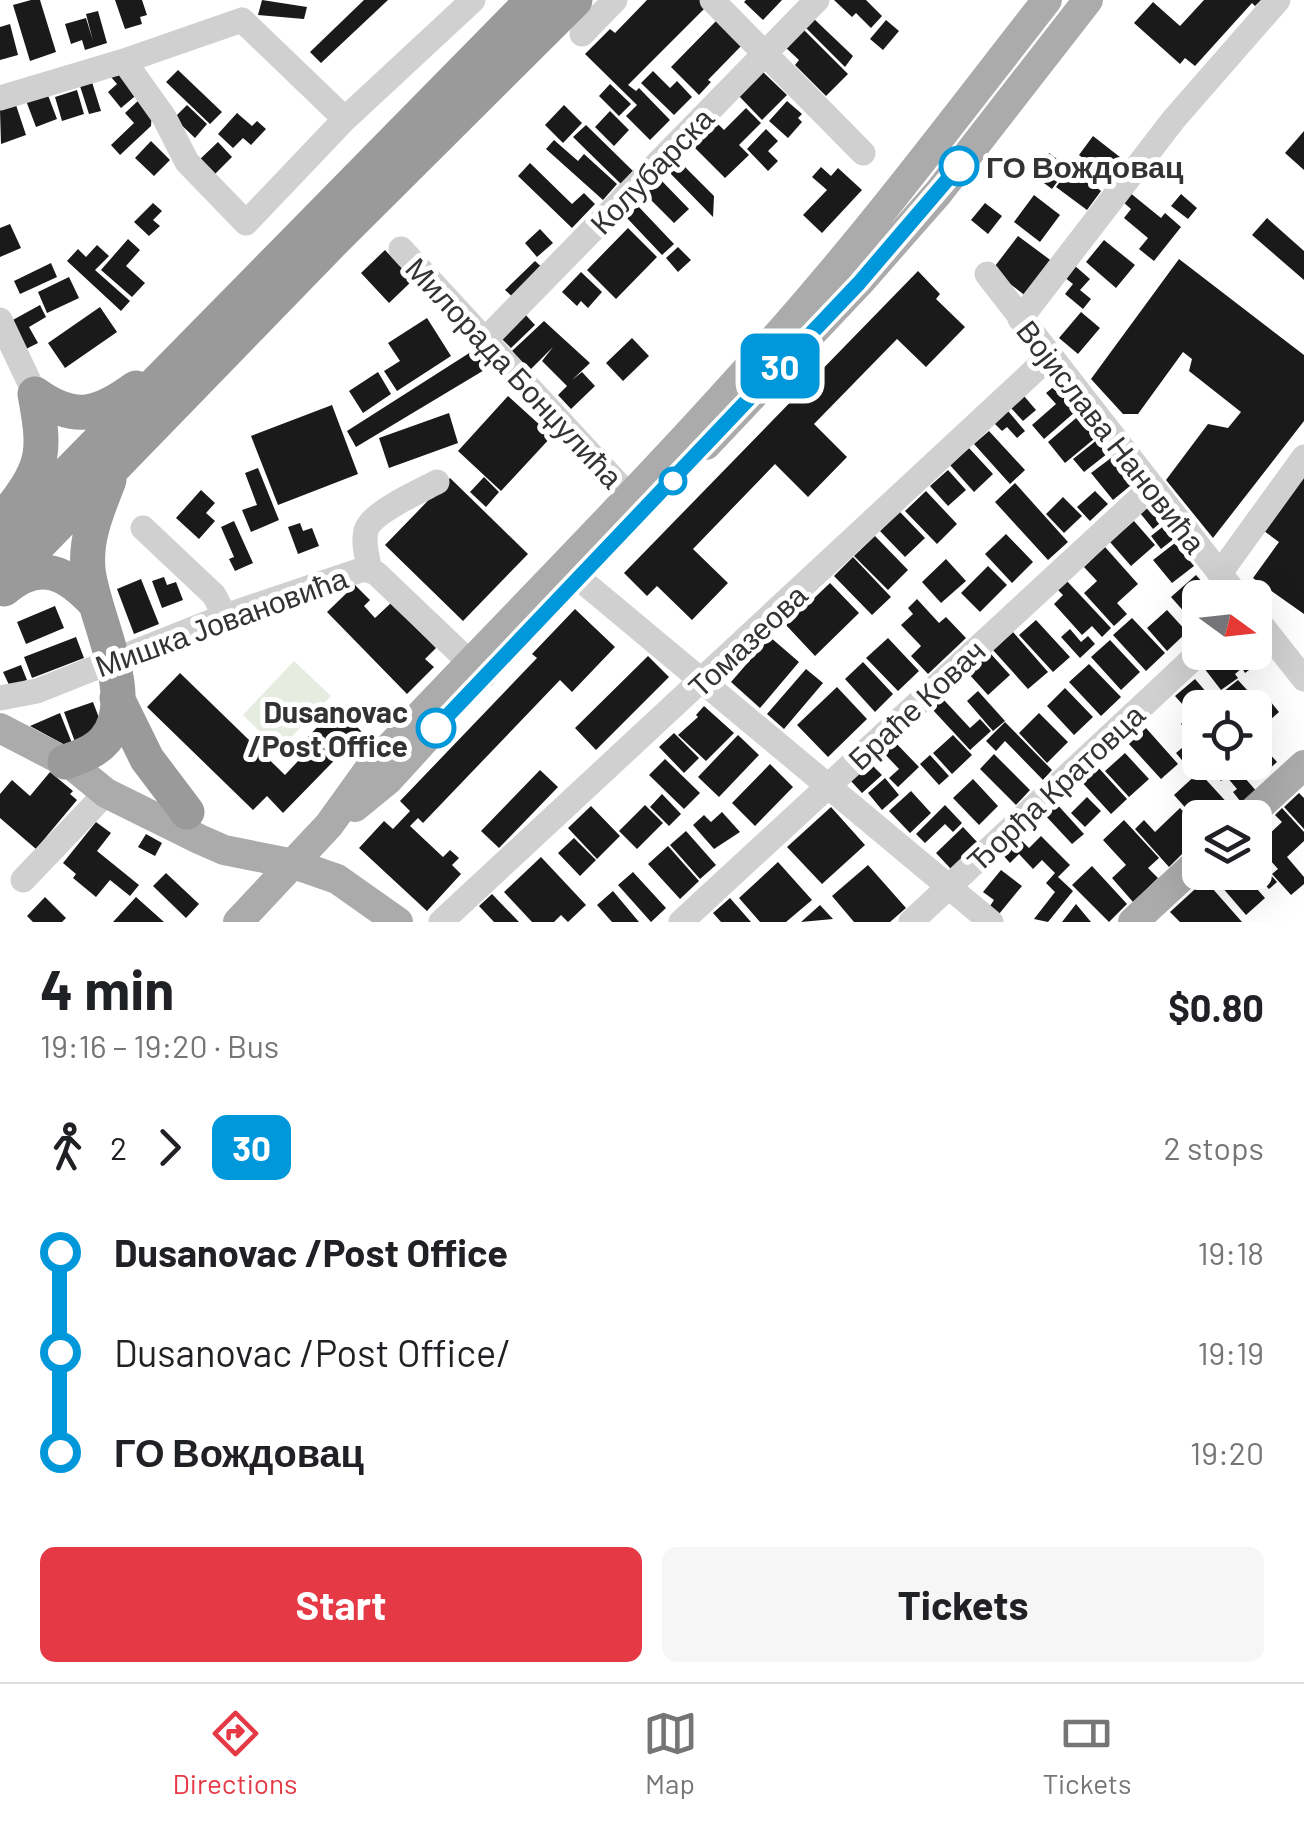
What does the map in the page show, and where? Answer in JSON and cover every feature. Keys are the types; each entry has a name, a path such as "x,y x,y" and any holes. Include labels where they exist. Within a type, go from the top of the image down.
{"highway":[{"path":"0,542 168,371 540,15 580,11"},
{"path":"0,584 334,240 540,15"},
{"path":"36,394 64,411 87,412 117,402 149,378 168,371"},
{"path":"0,524 38,468 42,436 36,394"},
{"path":"115,465 88,539 88,570 112,660 117,698 147,759 188,812"},
{"path":"0,593 26,574 53,572 70,578 95,602"},
{"path":"69,764 107,738 117,698"}],"main road":[{"path":"570,572 630,496 797,314 909,180 1047,0"},
{"path":"238,922 329,825 370,768 476,669 859,283 938,193 1088,0"},
{"path":"0,728 69,764 106,794 224,850 294,864 337,879 398,922"},
{"path":"69,764 103,770 233,836 261,857"},
{"path":"1266,800 1304,765"},
{"path":"1133,922 1182,877"}],"street":[{"path":"124,61 164,117 187,162 246,223 346,119 472,0"},
{"path":"580,11 615,0"},
{"path":"712,0 862,153"},
{"name":"Колубарска","path":"485,340 817,0"},
{"path":"1020,318 1183,108 1278,0"},
{"path":"0,98 124,61 248,10 346,119"},
{"name":"Милорада Бонџулића","path":"402,249 630,496"},
{"name":"Војислава Нановића","path":"987,274 1225,580"},
{"path":"0,320 36,394"},
{"name":"Томазеова","path":"442,922 1050,356"},
{"path":"1220,573 1304,457"},
{"path":"370,570 367,528 376,517 437,482"},
{"name":"Браће Ковач","path":"682,922 1152,487"},
{"path":"143,528 214,595 225,616"},
{"name":"Мишка Јовановића","path":"0,698 38,691 225,616 357,570 370,570 476,669"},
{"path":"570,572 990,922"},
{"path":"1272,639 1304,679"},
{"name":"Ђорђа Кратовца","path":"911,922 1182,669"},
{"path":"23,880 106,794"}],"shaded area":[{"path":"294,661 331,696 279,750 243,715"}],"building":[{"path":"40,0 56,52 30,61 13,5"},
{"path":"115,0 142,0 147,15 140,17 142,24 125,29"},
{"path":"262,0 307,7 304,19 258,15"},
{"path":"364,0 388,0 321,63 310,52"},
{"path":"647,0 701,0 707,6 628,85 636,91 639,88 670,120 650,140 626,116 637,105 585,54 610,29 615,33"},
{"path":"746,0 782,0 763,20"},
{"path":"834,0 866,0 882,16 871,28"},
{"path":"1204,0 1261,0 1255,6 1252,3 1195,66 1185,58 1180,64 1134,23 1153,2 1180,26"},
{"path":"98,11 107,43 85,50 82,40 71,44 65,24 86,18 93,41 86,14"},
{"path":"812,17 853,56 845,67 804,26"},
{"path":"718,19 743,44 699,95 671,67"},
{"path":"886,20 899,31 883,50 870,39"},
{"path":"10,24 18,55 0,60 0,27"},
{"path":"802,28 848,74 826,96 795,65 799,60 784,46"},
{"path":"121,69 140,92 121,108 108,92 117,84 111,77"},
{"path":"178,70 222,112 210,124 166,82"},
{"path":"653,71 670,88 677,81 692,97 674,115 641,83"},
{"path":"763,72 787,95 762,120 739,96"},
{"path":"91,79 101,111 89,114 79,83"},
{"path":"610,84 631,104 619,116 599,96"},
{"path":"46,90 57,119 36,127 25,98"},
{"path":"77,90 84,114 62,121 55,97"},
{"path":"141,98 152,110 151,126 120,155 111,145 134,123 125,113"},
{"path":"787,101 802,114 798,118 802,122 788,138 769,121"},
{"path":"16,105 26,135 1,144 0,110"},
{"path":"187,105 207,124 195,138 174,118"},
{"path":"564,105 582,123 563,143 545,125"},
{"path":"746,108 761,123 739,145 749,155 725,178 691,144 715,121 724,130"},
{"path":"610,111 629,130 614,146 595,127"},
{"path":"237,113 252,126 257,121 266,129 251,145 243,138 233,148 218,134"},
{"path":"586,125 633,171 621,184 573,137"},
{"path":"766,129 778,141 768,151 778,161 768,171 747,149"},
{"path":"1304,131 1304,170 1285,153"},
{"path":"1093,136 1125,161 1111,180 1079,155"},
{"path":"554,140 578,161 584,154 617,184 603,200 546,149"},
{"path":"151,141 170,160 154,176 135,158"},
{"path":"218,142 232,157 212,177 197,162"},
{"path":"1049,153 1068,167 1052,189 1033,175"},
{"path":"679,161 714,196 713,217 669,172"},
{"path":"530,163 572,204 584,193 595,204 572,228 518,176"},
{"path":"821,167 831,176 838,168 862,190 822,233 803,215 827,190 812,177"},
{"path":"1071,167 1101,191 1087,210 1056,187"},
{"path":"659,178 689,209 674,223 644,193"},
{"path":"1129,192 1161,218 1165,213 1181,227 1154,261 1139,249 1148,238 1124,218 1131,209 1122,201"},
{"path":"1181,194 1197,208 1188,219 1171,206"},
{"path":"1034,195 1060,215 1040,242 1014,222"},
{"path":"153,203 162,211 153,220 160,226 149,236 134,222"},
{"path":"985,203 1002,216 988,234 971,220"},
{"path":"638,206 674,244 662,255 626,217"},
{"path":"1267,218 1304,251 1304,280 1252,235"},
{"path":"10,224 21,248 0,257 0,228"},
{"path":"628,228 657,257 616,299 587,270"},
{"path":"540,229 553,243 537,257 525,243"},
{"path":"1018,236 1053,262 1027,297 992,270"},
{"path":"128,239 140,250 126,266 145,283 132,297 101,270"},
{"path":"1104,240 1135,265 1116,288 1086,262"},
{"path":"97,245 109,256 95,270 130,301 121,311 67,261 78,249 86,257"},
{"path":"678,247 691,260 678,272 666,258"},
{"path":"385,250 413,280 389,303 361,273"},
{"path":"1179,259 1304,355 1304,421 1213,538 1166,480 1208,424 1228,428 1241,412 1189,371 1192,359 1183,352 1138,414 1123,414 1091,379"},
{"path":"535,261 546,271 517,301 505,290"},
{"path":"51,263 57,277 20,294 14,281"},
{"path":"1074,265 1090,279 1080,290 1091,299 1083,309 1065,294 1073,284 1064,277"},
{"path":"918,271 940,294 936,299 965,327 926,367 897,339 814,424 847,457 808,497 775,464 693,549 728,583 692,620 657,586 647,596 624,573"},
{"path":"581,272 602,292 588,308 581,301 577,306 562,292"},
{"path":"69,277 79,298 47,313 38,292"},
{"path":"40,305 46,317 29,327 38,343 26,349 11,321"},
{"path":"100,307 117,332 65,368 48,343"},
{"path":"523,312 535,325 511,348 498,335"},
{"path":"1081,312 1100,328 1078,354 1059,338"},
{"path":"427,318 451,356 397,391 384,371 400,361 388,343"},
{"path":"544,321 590,363 572,380 582,372 595,386 571,409 558,395 567,386 542,361 553,347 530,370 512,351"},
{"path":"632,338 649,356 623,381 606,363"},
{"path":"474,350 486,369 356,447 347,431"},
{"path":"378,372 391,394 363,413 349,391"},
{"path":"1062,380 1083,405 1044,439 1032,425 1056,404 1046,393"},
{"path":"508,396 552,436 501,491 458,451"},
{"path":"1024,396 1036,410 1023,421 1011,408"},
{"path":"332,405 358,474 278,505 251,436"},
{"path":"1008,411 1025,431 1017,438 1007,427 1002,431 994,423"},
{"path":"449,413 458,443 389,468 379,438"},
{"path":"1082,413 1100,434 1065,463 1048,442"},
{"path":"989,431 1025,470 1010,484 974,444"},
{"path":"1102,436 1112,450 1084,472 1073,459"},
{"path":"969,448 993,474 974,492 950,465"},
{"path":"1115,455 1136,481 1113,500 1091,473"},
{"path":"258,468 279,520 251,532 242,510 257,505 245,473"},
{"path":"948,470 966,490 948,506 930,486"},
{"path":"1304,475 1304,614 1272,591 1272,580 1253,578 1279,542 1264,531"},
{"path":"484,477 499,492 486,507 470,492"},
{"path":"450,478 528,554 463,621 385,545"},
{"path":"1015,483 1068,542 1048,560 995,502"},
{"path":"201,490 215,503 206,513 215,521 199,539 176,518"},
{"path":"926,491 957,524 937,544 905,511"},
{"path":"1095,491 1108,504 1090,521 1077,507"},
{"path":"1063,497 1082,516 1064,533 1046,514"},
{"path":"1152,504 1165,519 1153,529 1140,513"},
{"path":"900,512 925,538 905,557 880,531"},
{"path":"234,521 253,563 235,571 229,559 234,557 221,527"},
{"path":"1134,521 1155,545 1131,566 1110,542"},
{"path":"1170,521 1180,534 1161,549 1151,536"},
{"path":"300,523 303,531 312,528 319,546 298,554 288,527"},
{"path":"1006,534 1033,562 1012,583 985,554"},
{"path":"875,536 908,570 888,590 854,556"},
{"path":"1175,543 1194,566 1172,583 1153,560"},
{"path":"1105,547 1138,584 1117,603 1127,614 1114,626 1084,593 1097,581 1084,567"},
{"path":"853,557 891,597 872,615 834,576"},
{"path":"946,559 966,581 941,603 922,582"},
{"path":"988,566 1007,585 980,612 961,593"},
{"path":"164,577 167,585 176,582 183,600 162,608 152,581"},
{"path":"141,579 159,624 134,634 117,589"},
{"path":"1066,580 1111,628 1102,637 1092,626 1082,635 1054,604 1063,595 1057,589"},
{"path":"830,583 859,613 815,656 786,625"},
{"path":"355,585 370,600 364,606 375,618 391,603 436,648 425,659 434,667 407,694 327,612"},
{"path":"1182,587 1182,609 1171,597"},
{"path":"917,599 939,623 946,617 966,638 928,674 911,656 921,646 901,625 913,614 908,608"},
{"path":"55,606 64,628 26,644 17,622"},
{"path":"575,609 615,647 572,692 560,680 423,823 418,818 410,826 443,857 450,850 459,858 452,865 461,874 427,911 359,848 384,821 393,829 410,811 400,801 537,658 532,654"},
{"path":"1167,610 1182,626 1182,637 1167,651 1147,628"},
{"path":"1132,618 1165,653 1146,671 1113,635"},
{"path":"1036,620 1070,657 1053,672 1019,635"},
{"path":"1070,629 1081,642 1088,636 1095,644 1080,658 1061,637"},
{"path":"1013,632 1048,672 1028,689 993,650"},
{"path":"76,637 84,658 32,678 24,657"},
{"path":"770,637 799,662 760,708 731,682"},
{"path":"888,638 919,671 898,691 866,658"},
{"path":"1110,640 1140,672 1121,690 1091,657"},
{"path":"990,653 1010,675 988,695 968,673"},
{"path":"648,656 669,677 596,750 575,728"},
{"path":"863,662 893,694 875,712 845,679"},
{"path":"1089,664 1121,697 1101,716 1069,682"},
{"path":"21,665 27,680 10,687 3,672"},
{"path":"806,669 823,683 784,729 767,714"},
{"path":"1206,670 1240,670 1235,674 1238,678 1221,690"},
{"path":"180,673 285,775 299,760 292,753 337,707 362,732 283,813 267,796 253,810 147,707"},
{"path":"1195,679 1204,690 1182,690"},
{"path":"1238,680 1247,690 1226,690"},
{"path":"837,687 867,719 828,757 797,725"},
{"path":"1065,688 1093,717 1074,735 1047,706"},
{"path":"978,691 1005,721 993,731 967,701"},
{"path":"943,699 970,728 980,719 991,731 970,750 932,709"},
{"path":"93,702 104,731 75,742 64,712"},
{"path":"704,706 734,733 706,761 678,735"},
{"path":"60,713 72,743 65,745 30,726"},
{"path":"1039,713 1068,742 1047,763 1019,733"},
{"path":"1005,722 1052,770 1043,780 1005,741 996,751 986,741"},
{"path":"1146,728 1178,764 1161,779 1129,744"},
{"path":"674,733 699,758 684,773 659,747"},
{"path":"738,735 759,755 719,797 698,777"},
{"path":"953,735 972,755 952,774 933,753"},
{"path":"893,740 919,767 898,787 889,778 899,769 881,750"},
{"path":"1125,753 1149,779 1129,797 1105,771"},
{"path":"994,754 1030,790 1016,805 980,769"},
{"path":"930,755 949,776 939,785 920,764"},
{"path":"665,759 700,793 684,809 649,775"},
{"path":"869,762 882,775 862,793 850,780"},
{"path":"770,764 793,787 755,826 732,803"},
{"path":"1096,765 1127,799 1111,814 1080,780"},
{"path":"540,770 558,787 499,848 481,831"},
{"path":"50,772 73,791 70,794 77,800 36,849 0,818 0,794 12,780 30,796"},
{"path":"885,778 899,795 882,810 868,793"},
{"path":"973,779 998,806 979,825 953,798"},
{"path":"1190,780 1206,780 1225,800 1182,800 1182,804 1174,795"},
{"path":"1229,780 1247,780 1258,793 1250,800 1239,800 1233,792 1237,789"},
{"path":"911,791 931,813 910,833 889,811"},
{"path":"1299,793 1304,798 1304,829 1284,807"},
{"path":"662,794 681,814 669,826 650,807"},
{"path":"1087,797 1101,811 1085,827 1071,813"},
{"path":"1055,802 1084,834 1072,844 1043,813"},
{"path":"645,805 663,823 637,849 619,831"},
{"path":"945,805 962,823 953,832 945,824 925,843 916,834"},
{"path":"591,806 620,836 597,859 568,828"},
{"path":"831,807 865,845 822,884 787,847"},
{"path":"1282,808 1304,832 1304,841 1287,857 1304,877 1304,884 1291,895 1272,874 1278,869 1272,862 1272,831 1282,822 1275,815"},
{"path":"1182,810 1182,854 1169,867 1135,829 1144,820 1155,832"},
{"path":"722,812 740,832 714,849 693,825 704,815 711,822"},
{"path":"1124,820 1159,858 1148,868 1158,878 1133,902 1112,878 1126,865 1103,840"},
{"path":"96,822 111,833 97,851 139,885 130,896 110,880 96,897 73,878 76,874 63,863"},
{"path":"963,827 978,843 951,869 936,853"},
{"path":"686,831 716,865 700,879 670,845"},
{"path":"146,834 162,843 155,856 138,847"},
{"path":"1041,836 1070,865 1058,877 1073,891 1048,922 1034,919 1055,892 1046,883 1055,873 1042,860 1033,869 1019,854 1010,863 1002,854 1019,838 1029,848"},
{"path":"574,838 596,860 580,876 558,853"},
{"path":"668,846 699,881 680,899 648,864"},
{"path":"541,857 586,905 568,922 561,915 554,922 532,922 504,892"},
{"path":"778,862 812,900 786,922 760,922 739,898"},
{"path":"868,865 906,908 890,922 854,922 832,896"},
{"path":"1092,866 1127,904 1109,922 1072,885"},
{"path":"1001,870 1022,886 999,914 990,906 994,900 983,892"},
{"path":"633,872 666,908 651,922 618,885"},
{"path":"166,873 199,904 186,918 153,886"},
{"path":"1194,890 1214,890 1242,922 1180,922 1170,912"},
{"path":"1224,890 1258,890 1265,898 1246,915"},
{"path":"613,891 639,922 612,922 597,905"},
{"path":"492,894 519,922 494,922 479,906"},
{"path":"45,897 66,918 62,922 33,922 27,916"},
{"path":"136,897 164,922 113,922"},
{"path":"730,898 751,922 721,922 713,913"},
{"path":"1076,904 1091,922 1062,922"},
{"path":"820,905 833,919 801,922"}],"bus line":[{"name":"30","path":"436,728 859,283 959,166"}],"place":[{"name":"ГО Вождовац","path":"959,166"},
{"name":"Dusanovac /Post Office","path":"436,728"}]}
